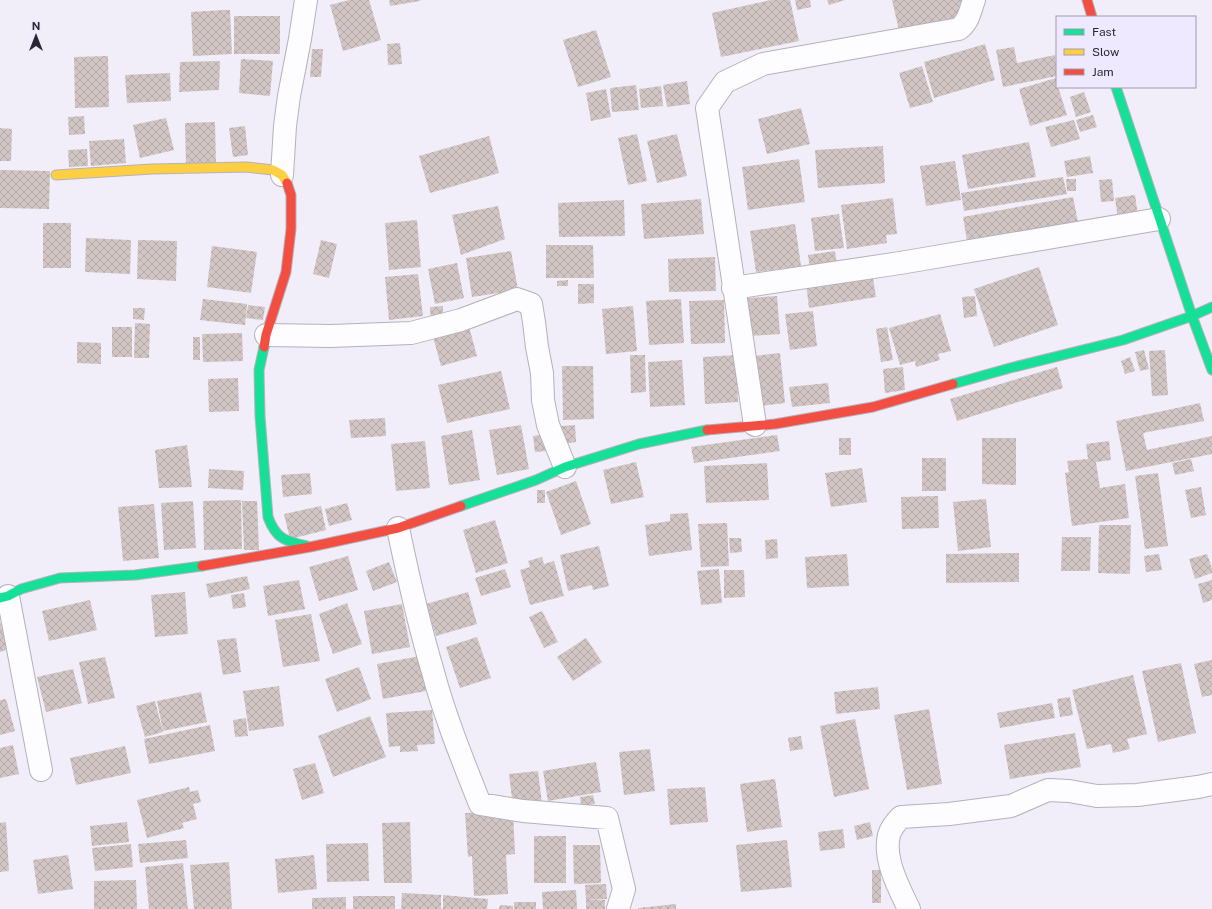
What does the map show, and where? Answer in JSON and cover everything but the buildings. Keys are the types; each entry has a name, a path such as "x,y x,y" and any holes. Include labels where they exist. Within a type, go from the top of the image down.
{"street":[{"path":"282,175 285,126 289,96 306,0"},
{"path":"755,425 733,288 707,108 725,82 763,64 959,28 965,24 968,19 974,0"},
{"path":"1086,0 1092,16"},
{"path":"1116,88 1192,316 1212,370"},
{"path":"56,175 152,169 246,167 273,170 282,175 287,183 291,195 291,230 286,272 266,335 259,370 260,416 268,517 270,525 276,536 286,542 310,547"},
{"path":"733,288 900,263 1160,219"},
{"path":"266,335 332,336 411,333 461,320 517,299 531,304 542,374 543,400 548,425 565,467"},
{"path":"41,770 4,597 21,589 60,578 135,575 191,568 310,547 398,528 536,480 565,467 639,444 714,429 775,424 874,407 1010,368 1123,340 1192,316 1212,307"},
{"path":"398,528 412,594 433,674 458,747 480,804 607,818 624,889 618,909"},
{"path":"909,909 895,880 888,852 889,835 894,824 901,817 949,814 1011,806 1048,790 1069,791 1097,796 1137,795 1212,784"}],"traffic: fast":[{"path":"1116,88 1192,316 1212,370"},
{"path":"953,384 1010,368 1123,340 1192,316 1212,307"},
{"path":"264,347 259,370 260,416 268,517 274,530 282,538 307,546"},
{"path":"461,506 536,480 565,467 639,444 707,430"},
{"path":"0,598 8,596 21,589 60,578 135,575 202,566"}],"traffic: slow":[{"path":"56,175 152,169 246,167 273,170 282,175 287,183"}],"traffic: jam":[{"path":"1087,0 1092,16"},
{"path":"264,347 266,335 286,272 291,229 291,195 287,183"},
{"path":"707,430 775,424 873,407 953,384"},
{"path":"202,566 310,547 398,528 461,506"}]}
